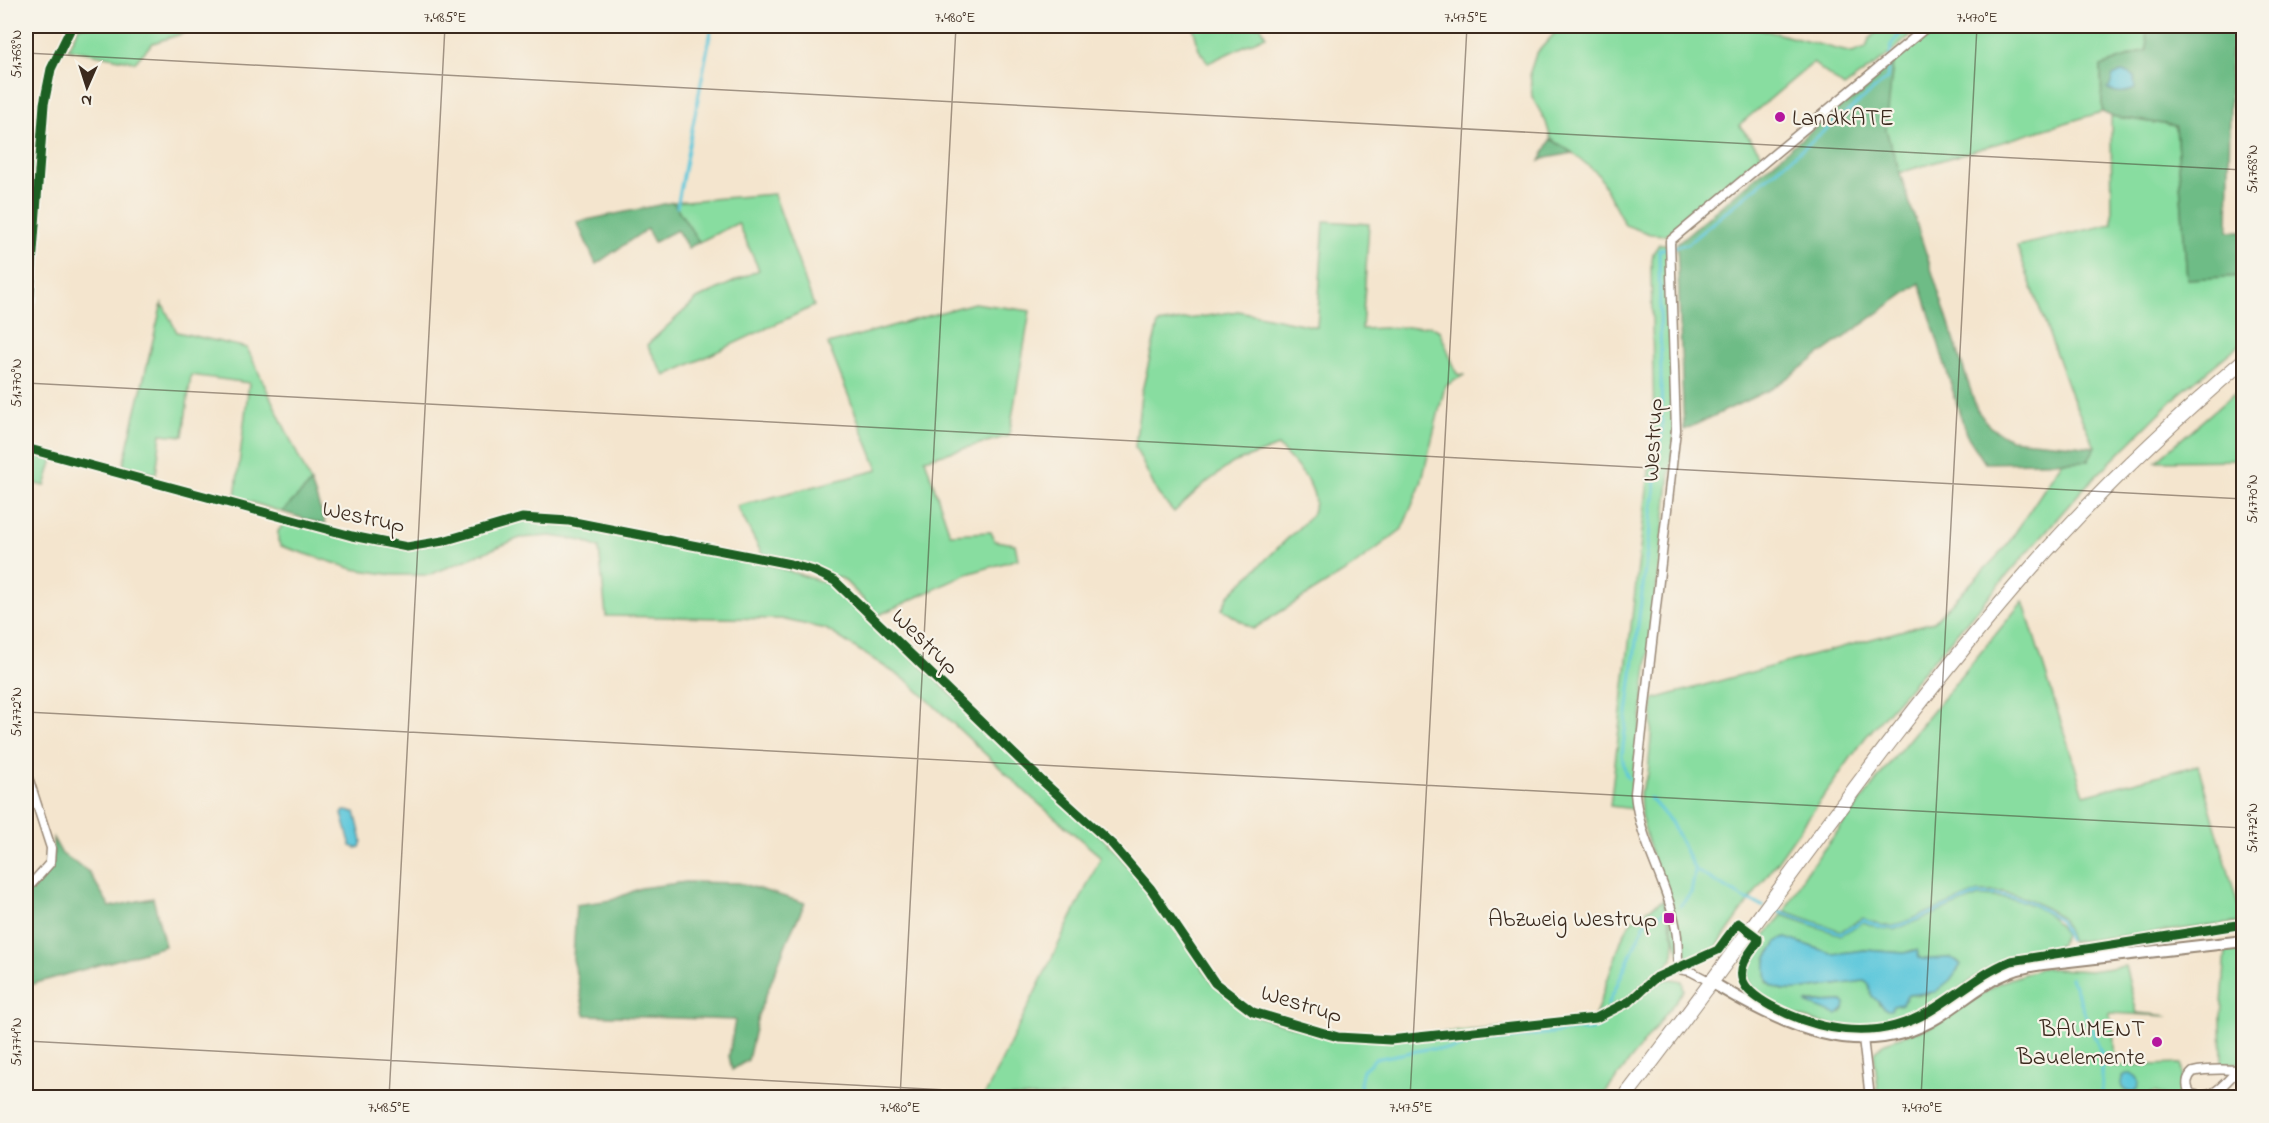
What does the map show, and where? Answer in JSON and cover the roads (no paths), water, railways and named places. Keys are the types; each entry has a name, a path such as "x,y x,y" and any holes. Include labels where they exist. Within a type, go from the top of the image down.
{"main road":[{"path":"1624,1098 1916,707 2033,566 2134,459 2244,360"}],"street":[{"path":"26,346 44,104 51,69 72,26"},
{"name":"Westrup","path":"26,448 352,536 407,547 443,541 522,518 558,520 790,564 814,571 835,581 1040,779 1113,845 1151,889 1215,983 1253,1012 1338,1037 1390,1040 1596,1018 1630,1001 1655,978 1678,969 1677,936 1636,813 1635,794 1676,430 1670,241 1928,26"},
{"path":"26,771 51,848 50,863 26,890"},
{"path":"1678,969 1690,971 1764,1012 1796,1026 1832,1036 1863,1038 1897,1034 1922,1025 1950,1009 1987,982 2013,970 2043,964 2244,941"},
{"path":"1863,1038 1870,1098"},
{"path":"2241,1070 2216,1093 2199,1096 2190,1093 2188,1089 2187,1080 2193,1072 2241,1070"}],"water":[{"path":"2121,72 2134,77 2135,89 2115,92 2107,88 2113,76"},
{"path":"344,811 355,812 362,841 360,847 351,846 342,814"},
{"path":"1786,938 1833,954 1865,950 1904,953 1917,950 1919,958 1947,958 1961,965 1950,980 1935,992 1908,995 1902,1004 1887,1010 1872,996 1869,984 1864,981 1798,990 1776,988 1767,978 1766,960 1777,941"},
{"path":"1842,1001 1845,1004 1844,1009 1837,1015 1806,1003"},
{"path":"2130,1074 2136,1077 2139,1083 2136,1089 2130,1092 2124,1089 2121,1083 2124,1077"}],"waterway":[{"path":"677,207 712,26"},
{"path":"1890,56 1891,45 1907,26"},
{"path":"1673,247 1687,244 1887,79 1889,62"},
{"path":"1628,778 1622,755 1662,432 1659,250 1668,248"},
{"path":"1650,798 1671,822 1695,870 1747,900 1763,906"},
{"path":"1680,906 1691,893 1695,871"},
{"path":"1769,908 1841,933 1864,920 1881,927 1894,928 1979,894 2002,895 2028,901 2059,919 2068,939"},
{"path":"1608,1005 1645,923 1664,912"},
{"path":"2071,978 2102,1055 2102,1098"},
{"path":"1362,1098 1360,1083 1363,1070 1375,1059 1427,1049 1450,1049 1573,1030 1589,1030 1603,1023"}],"place":[{"name":"LandKATE","path":"1780,117"},
{"name":"Abzweig Westrup","path":"1669,918"},
{"name":"BAUMENT Bauelemente","path":"2157,1042"}]}
